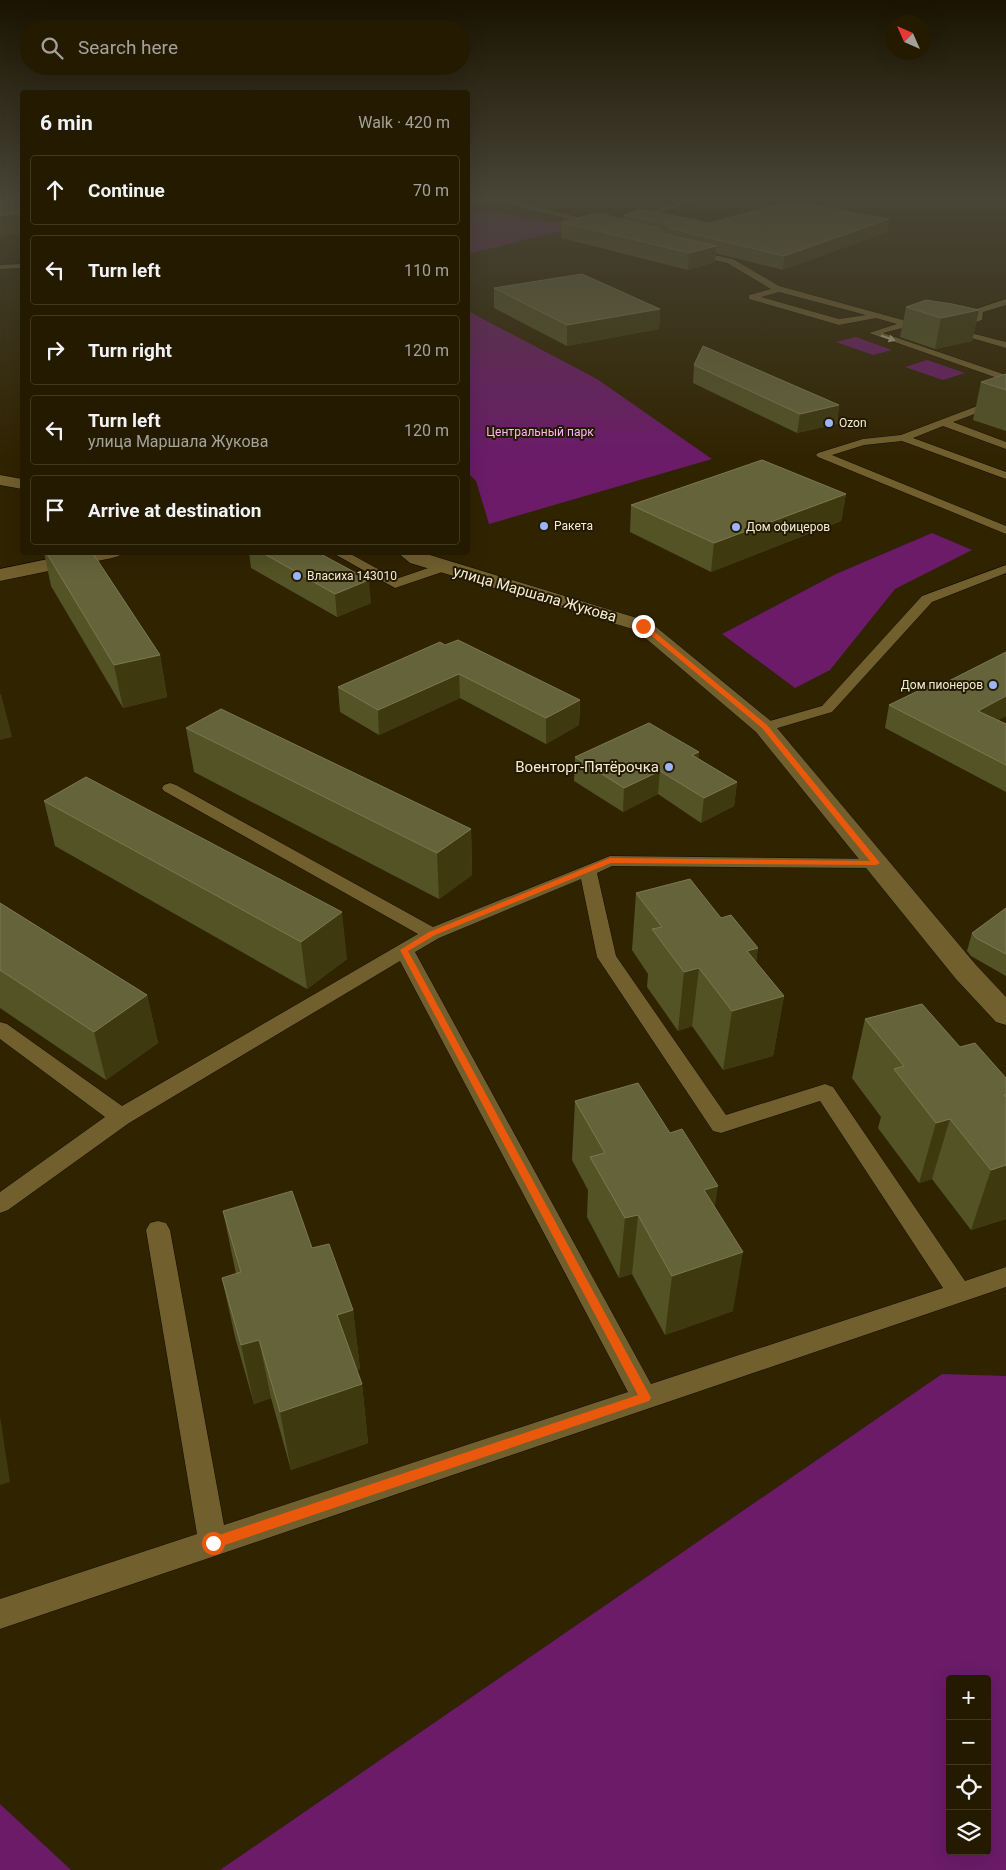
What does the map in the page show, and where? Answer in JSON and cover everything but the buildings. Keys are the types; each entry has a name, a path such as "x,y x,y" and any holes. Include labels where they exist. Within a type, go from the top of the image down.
{"street":[{"path":"0,480 20,484"},
{"path":"0,575 97,555"},
{"name":"улица Маршала Жукова","path":"411,555 417,559 443,567 643,626 764,727 966,972 1006,1014"}],"lane":[{"path":"770,283 779,288 912,324 874,334 1006,378"},
{"path":"779,288 752,297 839,322 881,316"},
{"path":"1006,302 979,311 979,318 942,328 1006,345"},
{"path":"986,339 1006,339"},
{"path":"1004,396 984,406 903,438 863,442 822,454 1006,530"},
{"path":"942,422 1006,446"},
{"path":"903,438 1006,476"},
{"path":"342,555 395,584 443,567"},
{"path":"764,727 826,710 927,599 1006,569"},
{"path":"170,788 432,934"},
{"path":"0,1204 120,1117 432,934 610,861 876,863"},
{"path":"588,870 606,957 721,1125 825,1092 960,1292"},
{"path":"404,950 645,1398"},
{"path":"0,1029 120,1117"},
{"path":"158,1230 213,1543"},
{"path":"0,1614 1006,1277"}],"green space":[{"name":"Центральный парк","path":"470,312 597,379 712,459 489,524 476,481 470,475"},
{"path":"856,337 892,350 873,355 836,342"},
{"path":"927,360 965,373 943,380 905,367"},
{"path":"932,533 972,550 895,589 830,670 795,688 722,634 836,574"},
{"path":"942,1374 1006,1376 1006,1870 220,1870"},
{"path":"0,1804 71,1870 0,1870"}],"place":[{"name":"Ozon","path":"829,423"},
{"name":"Ракета","path":"544,526"},
{"name":"Дом офицеров","path":"736,527"},
{"name":"Власиха 143010","path":"297,576"},
{"name":"Дом пионеров","path":"993,685"},
{"name":"Военторг-Пятёрочка","path":"669,767"}],"route":[{"path":"213,1543 645,1398 404,950 432,934 610,861 876,863 764,727 643,626"}]}
